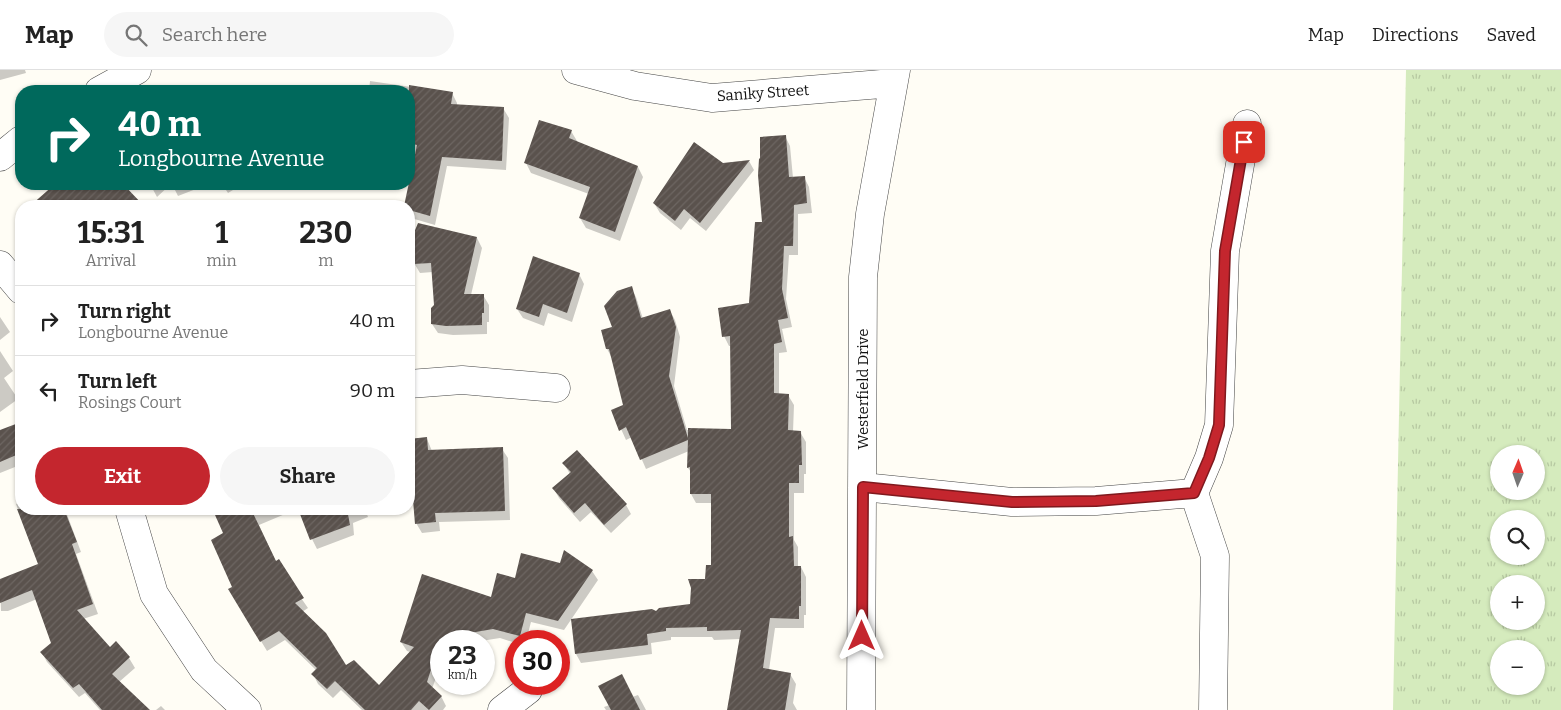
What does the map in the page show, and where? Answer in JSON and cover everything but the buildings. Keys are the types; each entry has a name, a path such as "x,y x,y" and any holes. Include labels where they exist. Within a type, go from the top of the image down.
{"street":[{"path":"111,85 137,70"},
{"name":"Saniky Street","path":"576,70 635,86 712,98 895,77"},
{"name":"Westerfield Drive","path":"861,710 863,277 870,214 895,77"},
{"path":"1213,710 1215,556 1194,493 1209,458 1219,425 1225,251 1246,124"},
{"path":"0,157 15,145"},
{"path":"0,265 15,283"},
{"path":"415,384 462,380 556,388"},
{"path":"863,487 1012,502 1096,501 1194,493"},
{"path":"131,515 154,594 204,670 247,710"},
{"path":"502,710 522,695"}],"green space":[{"path":"1406,70 1561,70 1561,710 1393,710"}],"route":[{"path":"862,636 863,487 1012,502 1096,501 1194,493 1209,458 1219,425 1225,251 1244,142"}]}
